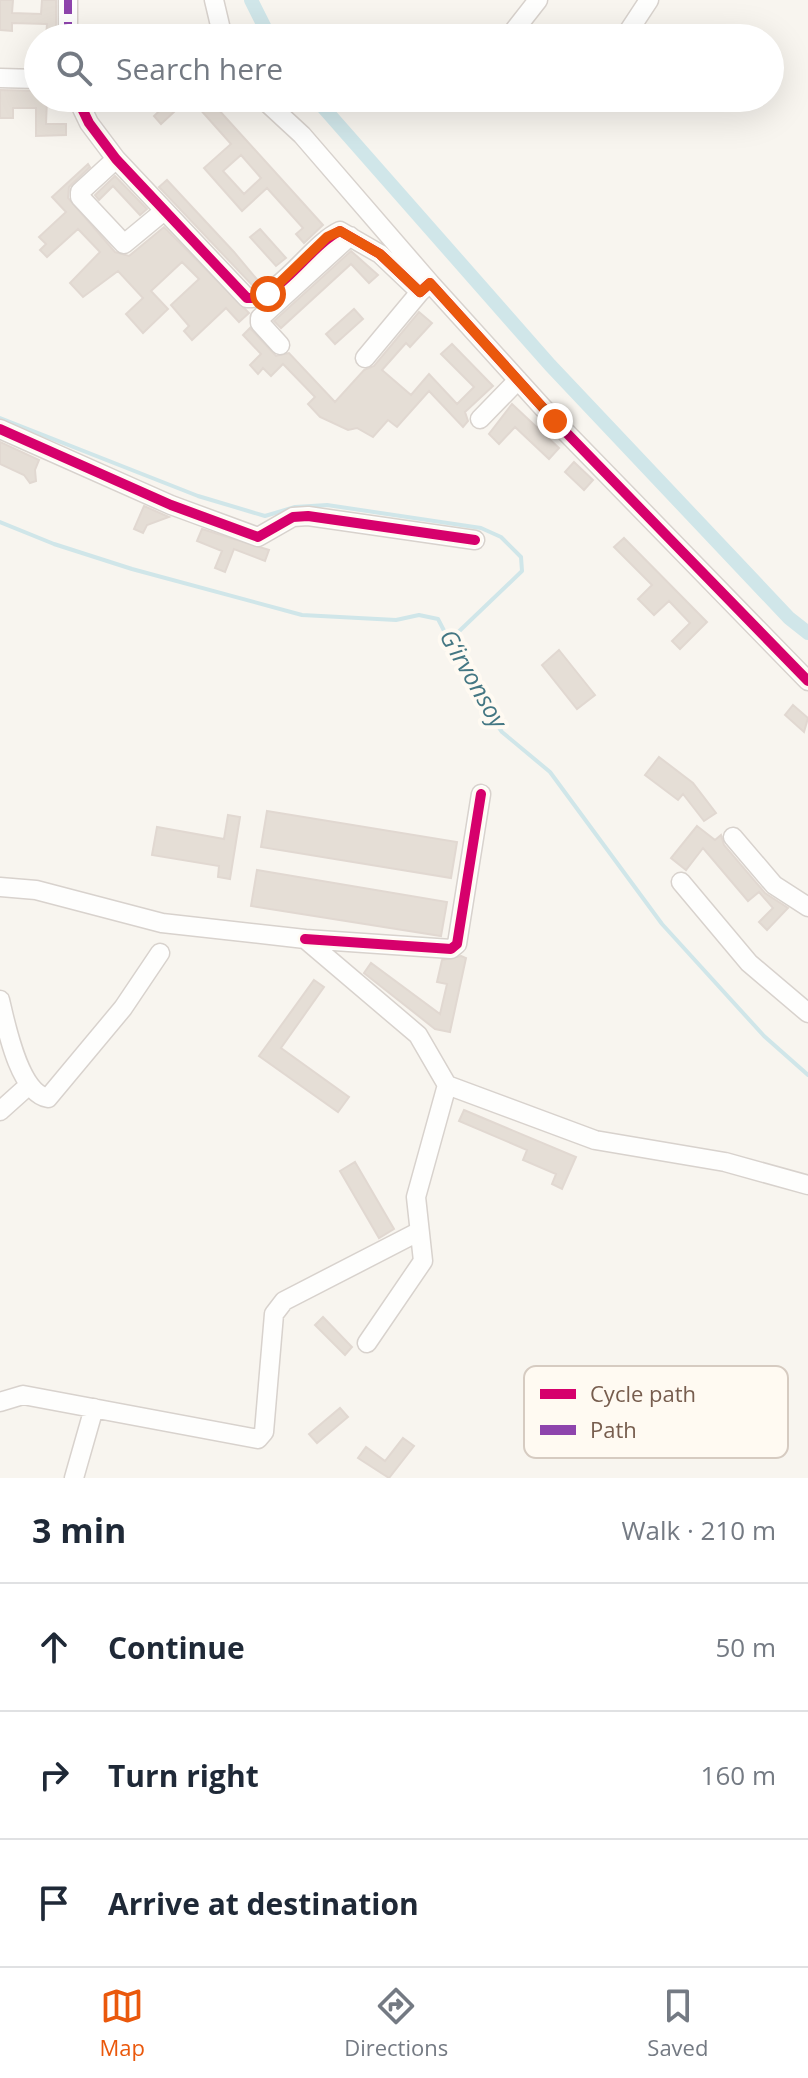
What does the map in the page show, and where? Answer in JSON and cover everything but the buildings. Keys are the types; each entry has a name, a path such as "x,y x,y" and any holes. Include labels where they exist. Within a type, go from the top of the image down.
{"street":[{"path":"68,0 68,24"},
{"path":"214,0 220,24"},
{"path":"519,24 538,0"},
{"path":"633,24 649,0"},
{"path":"0,78 24,79"},
{"path":"84,112 116,159 247,298 268,294 327,237 340,231 380,254 425,288"},
{"path":"277,112 302,135 425,288 808,681"},
{"path":"116,159 80,192 80,197 124,244 164,211"},
{"path":"280,345 260,323 260,318 350,236"},
{"path":"365,358 425,288"},
{"path":"480,419 518,380"},
{"path":"0,429 171,505 258,537 282,521 308,516 475,540"},
{"path":"0,887 36,890 162,923 305,939 451,949 457,944 481,794"},
{"path":"733,837 774,885 808,907"},
{"path":"681,882 749,963 808,1013"},
{"path":"305,939 418,1035 447,1085 595,1140 725,1162 808,1185"},
{"path":"0,1000 9,1038 29,1085 44,1098 55,1094 149,974 160,953"},
{"path":"0,1111 29,1085"},
{"path":"367,1343 423,1261 416,1197 447,1085"},
{"path":"0,1402 23,1395 258,1439 264,1432 274,1314 284,1301 418,1232"},
{"path":"74,1478 94,1408"}],"waterway":[{"path":"251,0 263,24"},
{"path":"327,112 550,365 789,618 808,633"},
{"path":"0,418 198,496 265,516 295,507 327,505 481,528 501,537 521,557 522,571 451,639"},
{"name":"G‘irvonsoy","path":"0,522 54,544 132,569 302,615 396,620 419,615 438,619 481,702 502,732 550,772 662,924 764,1036 808,1075"}],"marked path":[{"path":"68,0 68,24"}],"cycle path":[{"path":"84,112 116,159 247,298 259,297 270,291 340,231 380,254 420,292 430,283 555,421 808,681"},
{"path":"0,429 171,505 258,537 293,517 308,516 475,540"},
{"path":"305,939 451,949 457,944 481,794"}],"route":[{"path":"268,294 327,237 340,231 380,254 420,292 430,283 555,421"}]}
